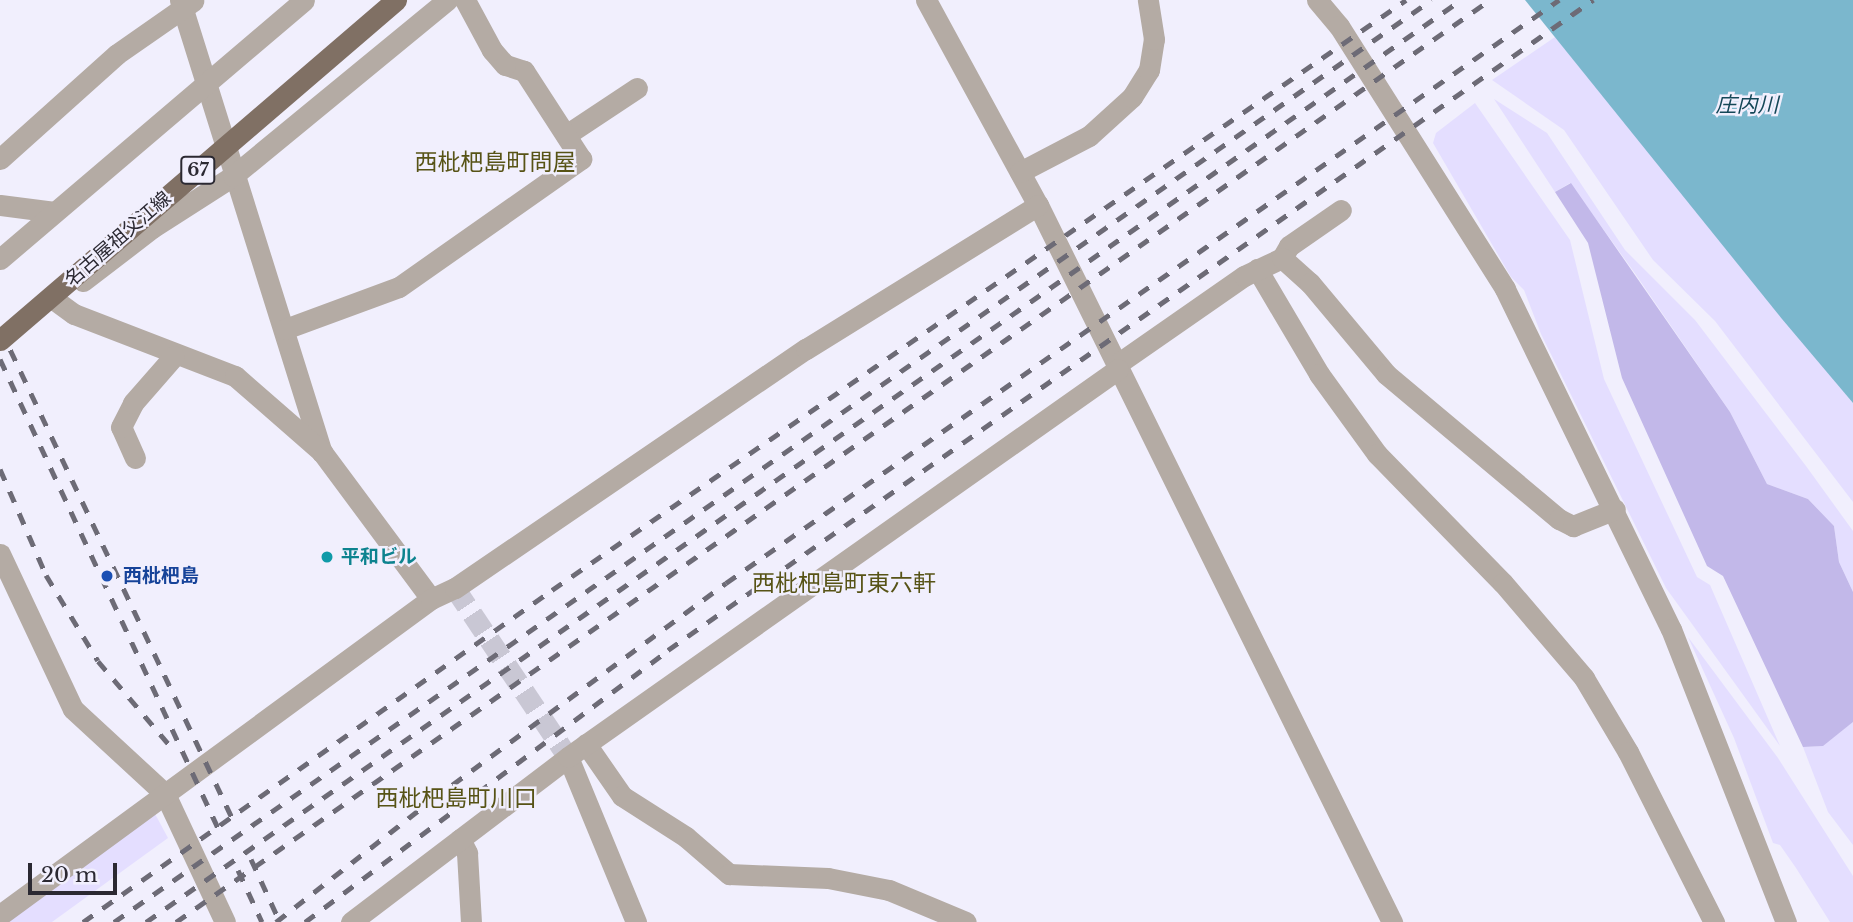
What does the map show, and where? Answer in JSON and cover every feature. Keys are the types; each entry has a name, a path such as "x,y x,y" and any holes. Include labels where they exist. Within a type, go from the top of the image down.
{"main road":[{"name":"名古屋祖父江線","path":"0,340 396,0"}],"street":[{"path":"0,260 304,0"},
{"path":"0,348 56,301 152,228 233,176 447,0"},
{"path":"285,329 399,288 581,159 524,71 505,65 492,50 465,0"},
{"path":"926,0 1038,205 1392,922"},
{"path":"1020,172 1089,136 1132,97 1150,71 1154,39 1148,0"},
{"path":"1317,0 1339,26 1505,289 1615,509 1696,689 1786,922"},
{"path":"0,159 117,54 186,3 233,176 285,329 322,452"},
{"path":"566,135 637,88"},
{"path":"0,205 55,212"},
{"path":"0,915 431,600 455,588 806,349 1038,205"},
{"path":"351,922 586,744 1257,269 1282,258 1289,246 1341,210"},
{"path":"1282,258 1310,283 1386,374 1559,519 1573,526 1615,509"},
{"path":"1257,269 1319,374 1377,454 1511,591 1584,678 1628,752 1714,922"},
{"path":"56,301 74,314 174,356 236,376 322,452 431,600"},
{"path":"135,458 121,427 133,403 174,356"},
{"path":"0,554 73,709 165,794 225,922"},
{"path":"586,744 622,796 686,837 729,874 828,878 889,890 964,922"},
{"path":"568,757 636,922"},
{"path":"460,839 467,853 471,922"}],"shaded area":[{"path":"1555,37 1853,403 1853,502 1715,321 1653,260 1564,130 1492,80"},
{"path":"1494,99 1547,133 1625,250 1695,320 1806,466 1853,531 1853,592 1839,562 1834,526 1808,499 1767,484 1730,412 1634,272 1570,183 1555,192"},
{"path":"1475,103 1570,240 1604,379 1697,577 1710,585 1780,746 1666,588 1541,334 1524,290 1511,277 1433,143 1436,133"},
{"path":"1571,183 1730,412 1767,484 1808,499 1834,526 1839,562 1853,592 1853,722 1823,746 1803,747 1723,576 1707,566 1622,378 1588,243 1555,192"},
{"path":"1688,637 1778,758 1853,876 1853,922 1830,922 1780,845 1773,843 1734,738"},
{"path":"1853,722 1853,845 1828,812 1803,747 1822,746"},
{"path":"154,812 168,838 52,922 7,922"}],"water":[{"name":"庄内川","path":"1525,0 1853,0 1853,403 1782,319"}],"tunnel":[{"path":"455,588 568,757"}],"railway":[{"path":"83,922 552,590 1406,0"},
{"path":"114,922 1431,0"},
{"path":"146,922 1461,0"},
{"path":"176,922 1490,0"},
{"path":"276,922 433,799 726,583 1559,0"},
{"path":"305,922 668,650 1593,0"},
{"path":"0,328 235,824"},
{"path":"0,359 220,832"},
{"path":"0,469 46,575 98,661 172,748"},
{"path":"251,859 280,922"},
{"path":"238,870 262,922"}],"place":[{"name":"平和ビル","path":"327,557"},
{"name":"西枇杷島","path":"107,576"}],"district":[{"name":"西枇杷島町問屋","path":"495,162"},
{"name":"西枇杷島町東六軒","path":"844,583"},
{"name":"西枇杷島町川口","path":"456,798"}]}
